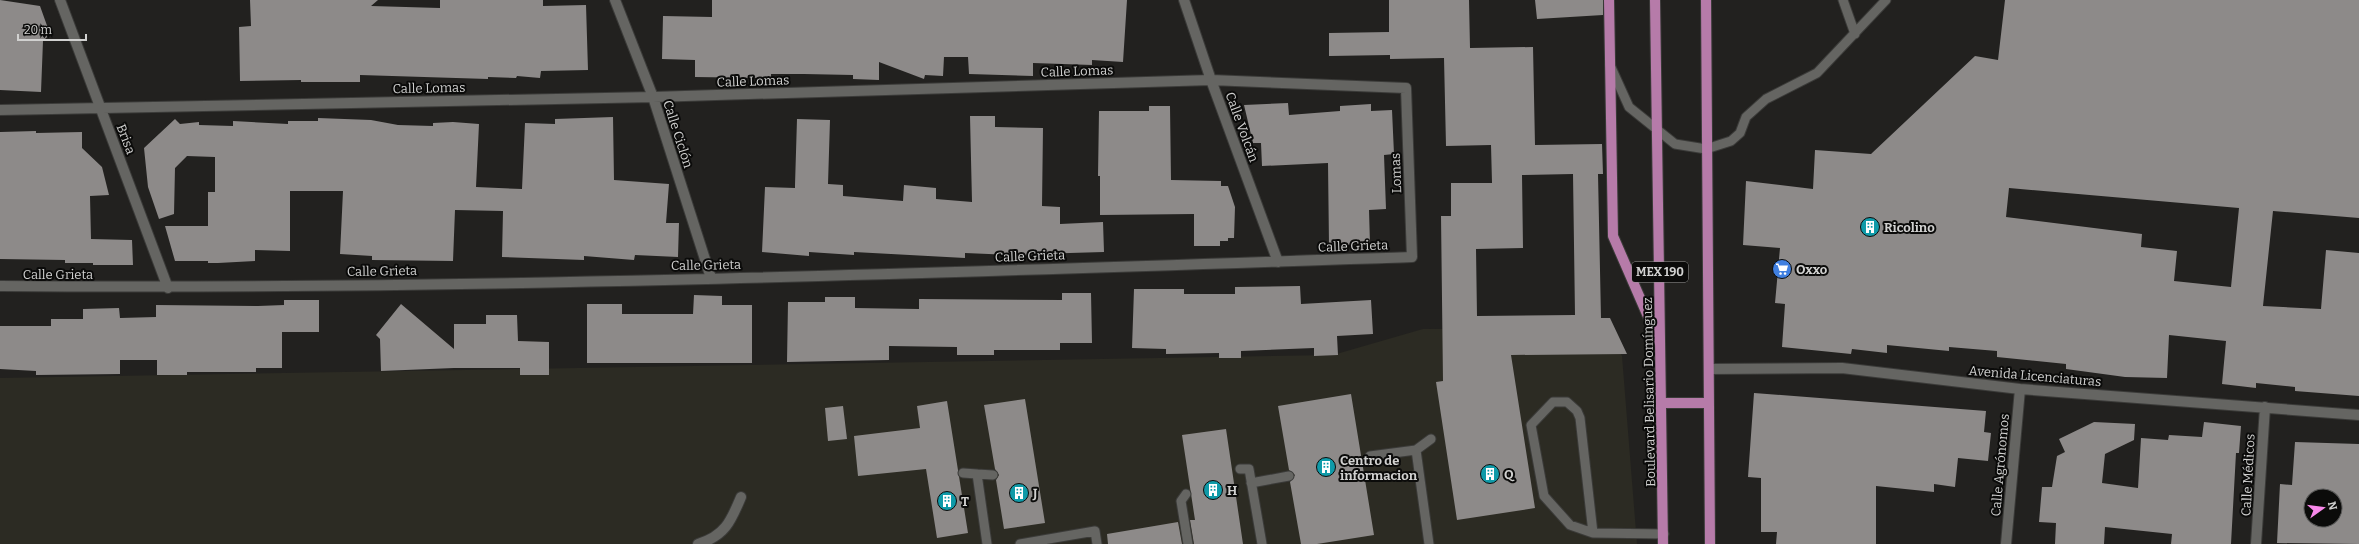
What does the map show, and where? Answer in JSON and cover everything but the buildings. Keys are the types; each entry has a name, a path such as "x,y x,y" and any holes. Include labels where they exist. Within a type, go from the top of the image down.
{"main road":[{"path":"1609,0 1613,236 1662,349"},
{"name":"Boulevard Belisario Domínguez","path":"1655,0 1664,539"},
{"path":"1706,0 1710,544"},
{"path":"1662,403 1708,403"}],"street":[{"name":"Brisa","path":"60,0 168,288"},
{"name":"Calle Ciclón","path":"615,0 653,97 711,278"},
{"name":"Calle Volcán","path":"1184,0 1211,80 1278,262"},
{"name":"Calle Lomas","path":"0,110 653,97 1211,80 1406,88"},
{"name":"Lomas","path":"1406,88 1412,257"},
{"name":"Calle Grieta","path":"0,286 168,288 711,278 1412,257"},
{"name":"Avenida Licenciaturas","path":"1709,369 1842,368 2020,389 2359,415"},
{"name":"Calle Agrónomos","path":"2006,544 2020,389"},
{"name":"Calle Médicos","path":"2256,544 2265,407"},
{"path":"698,544 714,542 731,522 741,497"}],"lane":[{"path":"1843,0 1855,34"},
{"path":"1610,64 1630,107 1675,144 1706,149 1731,141 1740,133 1746,117 1766,99 1817,72 1886,0"},
{"path":"1593,533 1580,418 1573,406 1567,402 1553,402 1531,426 1544,496 1570,525 1593,533 1664,539"},
{"path":"1370,456 1416,450 1431,439"},
{"path":"1416,450 1429,544"},
{"path":"1240,470 1249,469 1262,544"},
{"path":"963,473 993,475"},
{"path":"977,474 987,544"},
{"path":"1251,483 1290,476"},
{"path":"1186,494 1181,501 1188,544"},
{"path":"1020,544 1095,531 1097,544"}],"shaded area":[{"path":"1591,328 1611,339 1622,356 1637,544 0,544 0,378 1333,355 1423,329"}],"place":[{"name":"Ricolino","path":"1870,227"},
{"name":"Oxxo","path":"1782,269"},
{"name":"Centro de informacion","path":"1326,467"},
{"name":"Q","path":"1490,474"},
{"name":"H","path":"1213,490"},
{"name":"J","path":"1019,493"},
{"name":"T","path":"947,501"}]}
